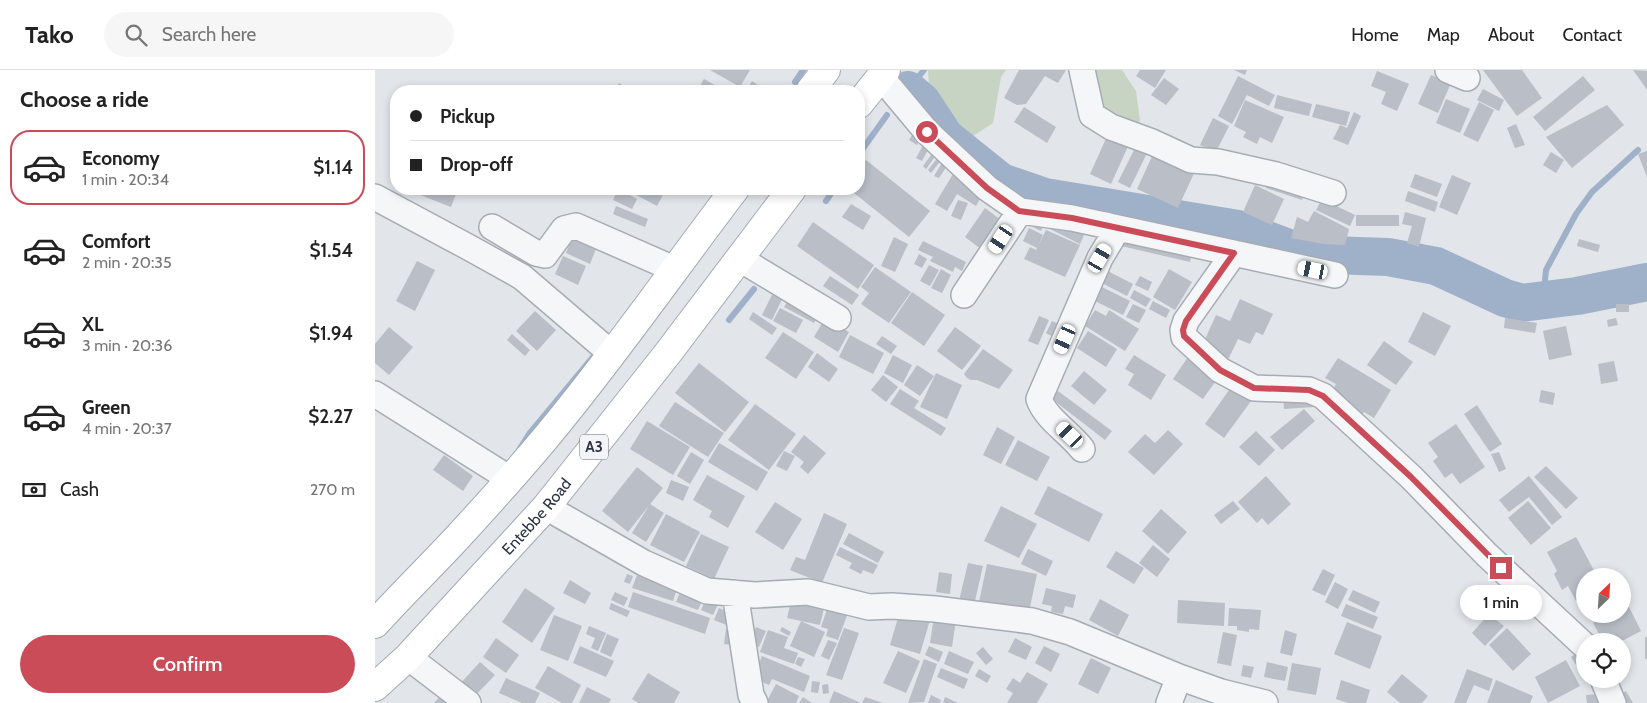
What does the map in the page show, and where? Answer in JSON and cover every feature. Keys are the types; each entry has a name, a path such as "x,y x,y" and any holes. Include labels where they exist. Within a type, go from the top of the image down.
{"main road":[{"path":"815,85 826,70"},
{"path":"865,97 884,73"},
{"path":"375,624 455,540 561,419 730,195"},
{"name":"Entebbe Road","path":"375,688 408,657 546,507 668,353 787,195"}],"street":[{"path":"1081,70 1092,115 1111,127 1152,142 1191,160 1218,162 1266,173 1333,193"},
{"path":"884,73 927,132 987,188 1019,211 1072,218 1335,275"},
{"path":"375,197 471,248 522,278 612,354"},
{"path":"964,295 1019,211"},
{"path":"1081,449 1076,441 1043,408 1039,399 1100,258 1112,238 1106,225"},
{"path":"492,228 536,253 545,255 564,229 576,226 674,268"},
{"path":"1234,253 1186,321 1183,330 1184,336 1220,370 1254,388 1309,390 1323,396 1411,477 1487,555 1576,638"},
{"path":"739,258 838,318"},
{"path":"375,394 510,479"},
{"path":"546,507 644,563 707,591 755,595 808,592 869,607 892,606 935,609 1032,622 1070,632 1179,677 1221,692 1265,703"},
{"path":"735,593 751,695 755,703"},
{"path":"408,657 468,703"},
{"path":"1169,703 1179,677"},
{"path":"1607,688 1613,703"}],"green space":[{"path":"928,70 1006,70 1001,77 993,123 964,142 944,130 930,100"},
{"path":"1087,70 1122,70 1136,91 1140,121 1128,129 1108,121"}],"building":[{"path":"710,70 750,70 741,85 736,85"},
{"path":"1019,70 1066,70 1058,83 1045,76 1026,104 1017,105 1004,98"},
{"path":"1140,70 1166,70 1155,88 1136,76"},
{"path":"1234,70 1247,70 1245,75"},
{"path":"1483,70 1522,70 1542,98 1517,116"},
{"path":"1633,70 1647,71 1647,90 1643,84"},
{"path":"1377,71 1409,84 1397,111 1381,104 1386,92 1371,86"},
{"path":"1431,75 1451,83 1438,113 1418,104"},
{"path":"1238,76 1275,95 1269,106 1247,95 1232,124 1218,116"},
{"path":"1583,76 1595,90 1545,131 1533,117"},
{"path":"1164,78 1179,89 1166,105 1151,95"},
{"path":"704,79 715,85 700,85"},
{"path":"752,81 758,85 750,85"},
{"path":"1483,89 1504,100 1499,111 1477,100"},
{"path":"1277,95 1312,104 1309,116 1274,108"},
{"path":"1446,99 1470,109 1460,133 1436,123"},
{"path":"1245,100 1284,117 1272,143 1260,137 1257,144 1243,137 1246,132 1234,126"},
{"path":"1479,102 1494,110 1478,142 1463,135"},
{"path":"1316,104 1350,112 1346,126 1312,117"},
{"path":"1607,105 1624,125 1572,168 1546,137"},
{"path":"1024,107 1056,127 1047,143 1014,122"},
{"path":"1354,112 1361,116 1348,145 1333,139 1340,125 1347,128"},
{"path":"1213,118 1229,126 1216,152 1200,145"},
{"path":"1516,124 1525,145 1515,148 1507,128"},
{"path":"915,131 923,136 917,145 909,140"},
{"path":"1109,132 1130,142 1111,184 1090,174"},
{"path":"1137,144 1149,149 1130,188 1118,182"},
{"path":"923,145 929,148 922,161 916,158"},
{"path":"1155,150 1196,169 1178,208 1137,189"},
{"path":"934,151 937,154 926,169 923,166"},
{"path":"1647,151 1647,177 1638,154"},
{"path":"1551,152 1564,160 1556,173 1543,165"},
{"path":"939,156 942,159 931,173 928,170"},
{"path":"866,160 930,211 909,237 856,195 865,195"},
{"path":"942,163 947,166 939,178 934,176"},
{"path":"953,174 984,192 976,206 957,194 947,211 935,204"},
{"path":"1415,174 1442,184 1437,197 1410,187"},
{"path":"1452,175 1471,183 1457,215 1439,207"},
{"path":"1268,180 1304,192 1302,200 1266,188"},
{"path":"1255,185 1284,199 1272,225 1243,212"},
{"path":"1408,191 1438,202 1435,212 1405,201"},
{"path":"420,195 456,195 451,207"},
{"path":"615,195 629,195 637,199 632,209 613,200"},
{"path":"636,195 663,195 657,206"},
{"path":"1322,199 1355,215 1350,226 1316,210"},
{"path":"958,200 968,203 961,220 951,216"},
{"path":"851,204 871,216 863,230 842,217"},
{"path":"616,206 648,219 645,227 613,214"},
{"path":"985,208 1001,220 981,249 965,237"},
{"path":"1314,211 1349,229 1345,245 1323,244 1291,238 1297,217 1308,222"},
{"path":"1405,212 1426,218 1419,247 1407,243 1412,226 1402,224"},
{"path":"1356,215 1399,215 1399,226 1356,226"},
{"path":"1033,219 1044,224 1041,231 1029,225"},
{"path":"1052,219 1084,235 1080,244 1048,228"},
{"path":"813,222 874,265 858,289 797,246"},
{"path":"1029,228 1043,235 1037,248 1023,241"},
{"path":"1046,230 1080,245 1065,277 1024,259 1030,247 1036,250"},
{"path":"1120,231 1193,248 1190,262 1117,245"},
{"path":"894,237 908,244 895,272 881,266"},
{"path":"572,238 596,249 590,264 566,253"},
{"path":"1579,239 1600,245 1598,252 1577,246"},
{"path":"923,241 966,262 962,271 955,267 953,272 930,261 933,257 918,250"},
{"path":"919,254 927,259 922,268 914,264"},
{"path":"563,256 586,266 578,285 555,274"},
{"path":"417,261 435,270 415,311 396,301"},
{"path":"929,265 939,270 930,286 920,281"},
{"path":"875,267 911,292 889,323 861,304 869,293 861,287"},
{"path":"1100,267 1133,284 1127,296 1094,279"},
{"path":"941,269 951,275 942,293 931,288"},
{"path":"1169,269 1192,282 1175,310 1153,297"},
{"path":"830,276 859,295 852,305 823,286"},
{"path":"1140,276 1152,282 1148,291 1135,285"},
{"path":"1096,284 1130,301 1123,315 1089,298"},
{"path":"775,289 785,293 772,320 762,315"},
{"path":"1134,290 1151,299 1146,307 1130,298"},
{"path":"912,292 945,315 924,346 891,323"},
{"path":"790,297 820,312 814,323 784,307"},
{"path":"1240,299 1273,314 1263,335 1256,332 1250,344 1238,339 1228,360 1201,348 1216,315 1230,321"},
{"path":"1153,301 1170,310 1166,318 1149,309"},
{"path":"1133,304 1146,310 1139,323 1126,317"},
{"path":"1616,304 1629,304 1629,312 1616,312"},
{"path":"780,308 803,320 796,333 773,321"},
{"path":"1095,310 1106,316 1109,310 1139,329 1125,351 1085,326"},
{"path":"535,311 556,330 537,351 516,331"},
{"path":"753,312 777,328 772,335 749,319"},
{"path":"1423,312 1451,326 1435,356 1408,342"},
{"path":"1039,316 1049,320 1038,345 1028,341"},
{"path":"825,318 849,332 838,352 814,337"},
{"path":"1505,318 1537,323 1535,333 1504,328"},
{"path":"1616,318 1618,325 1608,327 1607,320"},
{"path":"1052,321 1067,328 1061,341 1046,333"},
{"path":"1566,326 1572,355 1549,360 1543,331"},
{"path":"389,327 413,347 389,375 375,363 375,344"},
{"path":"955,327 981,346 962,370 937,351"},
{"path":"1088,331 1117,349 1106,367 1077,348"},
{"path":"783,332 814,352 796,379 765,358"},
{"path":"512,334 530,350 525,356 507,340"},
{"path":"850,335 884,353 873,374 839,357"},
{"path":"882,336 897,346 891,354 876,344"},
{"path":"1384,341 1413,362 1396,385 1367,365"},
{"path":"983,349 1013,370 999,389 977,380 971,380 964,374"},
{"path":"817,353 838,369 829,382 808,367"},
{"path":"1190,354 1220,375 1203,399 1173,379"},
{"path":"893,355 912,365 903,383 884,373"},
{"path":"1134,355 1166,375 1151,400 1128,385 1134,374 1125,369"},
{"path":"1338,358 1391,390 1374,418 1364,412 1360,417 1344,407 1348,400 1332,391 1336,384 1325,378"},
{"path":"1614,361 1618,381 1601,384 1598,364"},
{"path":"699,363 749,402 725,432 675,393"},
{"path":"917,365 934,376 920,396 904,385"},
{"path":"1084,371 1107,390 1094,405 1071,386"},
{"path":"936,373 962,385 947,419 920,407"},
{"path":"883,375 898,387 886,402 871,390"},
{"path":"1234,383 1254,397 1224,438 1205,424"},
{"path":"900,389 919,401 914,408 946,428 941,436 890,404"},
{"path":"1541,390 1555,393 1553,405 1539,402"},
{"path":"1058,391 1112,431 1105,440 1052,399"},
{"path":"1313,395 1313,407 1284,409 1283,396"},
{"path":"675,402 724,433 708,457 659,426"},
{"path":"755,404 796,434 769,470 728,440"},
{"path":"1477,405 1502,444 1490,452 1464,414"},
{"path":"1304,409 1315,421 1282,450 1270,437"},
{"path":"647,421 690,447 673,475 630,449"},
{"path":"1456,424 1485,467 1460,484 1452,473 1445,478 1433,461 1438,457 1428,443"},
{"path":"997,427 1015,437 1001,464 983,455"},
{"path":"1168,430 1183,444 1154,475 1128,452 1145,434 1155,443"},
{"path":"1256,431 1275,450 1259,466 1239,447"},
{"path":"804,435 826,453 808,474 800,467 804,462 791,452"},
{"path":"1018,440 1050,457 1037,481 1005,465"},
{"path":"719,443 768,472 757,491 708,462"},
{"path":"784,451 795,456 787,471 776,466"},
{"path":"691,452 704,460 690,484 677,476"},
{"path":"1499,452 1506,469 1499,472 1491,454"},
{"path":"444,455 473,476 463,491 433,470"},
{"path":"1546,466 1578,498 1566,509 1534,477"},
{"path":"637,467 663,488 628,532 602,511"},
{"path":"707,475 745,496 728,528 709,517 712,511 693,500"},
{"path":"1266,476 1291,504 1268,525 1262,518 1257,523 1238,502"},
{"path":"1529,476 1562,517 1552,525 1529,497 1509,512 1499,500"},
{"path":"671,480 689,487 683,501 666,493"},
{"path":"1048,486 1103,514 1089,542 1034,514"},
{"path":"1233,501 1240,509 1221,524 1214,515"},
{"path":"1528,501 1551,528 1531,545 1508,518"},
{"path":"775,502 802,519 783,550 755,532"},
{"path":"650,504 664,513 646,542 632,533"},
{"path":"1001,506 1037,524 1019,558 984,541"},
{"path":"1161,509 1187,532 1168,554 1142,531"},
{"path":"824,513 847,524 822,583 790,570 796,557 805,560"},
{"path":"666,514 700,532 684,562 650,545"},
{"path":"849,533 884,552 878,563 843,544"},
{"path":"701,534 729,547 714,579 686,566"},
{"path":"1576,537 1593,568 1576,568 1576,601 1568,586 1562,590 1554,574 1557,571 1547,552"},
{"path":"1153,545 1170,559 1157,577 1139,563"},
{"path":"840,547 878,565 873,574 863,570 861,574 849,568 852,563 836,555"},
{"path":"1028,549 1053,561 1046,576 1021,564"},
{"path":"1116,551 1144,568 1134,584 1106,567"},
{"path":"968,563 983,566 974,605 959,601"},
{"path":"987,564 1037,574 1029,612 979,602"},
{"path":"1323,569 1335,575 1325,596 1312,590"},
{"path":"939,572 952,574 950,594 936,592"},
{"path":"627,574 633,576 630,584 624,582"},
{"path":"637,575 677,589 673,601 632,588"},
{"path":"570,580 591,593 585,604 563,593"},
{"path":"1335,582 1348,589 1338,609 1325,602"},
{"path":"525,588 555,608 532,643 502,622"},
{"path":"1046,588 1076,595 1073,608 1065,606 1063,614 1051,612 1052,606 1042,604"},
{"path":"681,590 703,598 698,610 676,602"},
{"path":"1353,590 1380,602 1375,613 1348,600"},
{"path":"615,592 628,598 624,606 611,600"},
{"path":"633,592 710,618 705,634 628,607"},
{"path":"707,597 719,602 713,615 701,610"},
{"path":"792,597 825,604 820,625 787,618"},
{"path":"1100,599 1129,615 1118,636 1089,620"},
{"path":"1178,600 1225,603 1224,626 1177,623"},
{"path":"611,603 630,611 627,617 609,609"},
{"path":"829,603 849,610 838,640 826,636 828,629 821,627"},
{"path":"1346,604 1378,617 1373,629 1341,616"},
{"path":"719,608 734,615 729,626 714,620"},
{"path":"1229,608 1261,610 1259,630 1249,629 1249,632 1237,630 1237,626 1228,626"},
{"path":"900,611 930,620 920,654 890,645"},
{"path":"1631,611 1641,631 1631,636 1631,633 1599,633 1593,623 1631,623"},
{"path":"1489,614 1504,626 1485,646 1472,633"},
{"path":"554,615 582,626 568,661 540,650"},
{"path":"934,616 956,620 952,647 930,643"},
{"path":"801,621 825,632 814,657 790,646"},
{"path":"1347,622 1382,636 1370,669 1334,654"},
{"path":"589,626 606,633 598,651 591,648 595,638 586,634"},
{"path":"756,627 766,631 759,647 750,643"},
{"path":"782,627 791,632 789,636 780,631"},
{"path":"844,628 859,633 842,680 826,675"},
{"path":"1507,628 1531,654 1513,671 1489,645"},
{"path":"726,629 736,631 734,645 724,644"},
{"path":"768,630 788,637 784,648 798,653 794,664 760,652"},
{"path":"1285,630 1297,634 1292,656 1280,653"},
{"path":"1223,632 1237,635 1231,666 1217,663"},
{"path":"607,634 619,639 611,657 600,652"},
{"path":"1645,637 1647,637 1647,659 1645,659"},
{"path":"496,638 519,655 506,673 483,657"},
{"path":"1015,638 1032,647 1026,660 1008,652"},
{"path":"828,640 837,643 829,660 821,656"},
{"path":"580,646 614,661 606,677 573,663"},
{"path":"929,646 943,652 939,662 925,655"},
{"path":"1044,646 1060,654 1051,672 1035,663"},
{"path":"983,647 993,659 986,665 976,653"},
{"path":"898,651 920,661 906,693 883,683"},
{"path":"949,651 974,662 968,674 944,664"},
{"path":"1576,654 1576,665 1571,657"},
{"path":"762,656 810,676 804,692 772,679 769,685 753,678"},
{"path":"798,657 805,659 801,667 795,664"},
{"path":"1091,658 1111,668 1098,694 1078,684"},
{"path":"924,659 937,664 924,702 908,703"},
{"path":"1566,660 1576,679 1576,688 1548,703 1535,677"},
{"path":"480,662 495,675 472,699 458,686"},
{"path":"1267,662 1288,667 1285,681 1264,677"},
{"path":"1292,663 1321,668 1316,695 1287,690"},
{"path":"1243,665 1254,667 1251,678 1241,676"},
{"path":"548,666 581,685 572,703 562,703 535,688"},
{"path":"941,668 968,679 964,689 937,677"},
{"path":"979,669 991,676 987,683 975,676"},
{"path":"1467,669 1493,679 1489,691 1474,685 1466,703 1454,703"},
{"path":"1027,672 1048,684 1037,703 1007,703 1013,693 1006,689 1013,678 1020,683"},
{"path":"648,673 680,692 674,703 638,703 632,699"},
{"path":"1402,674 1428,696 1422,703 1400,703 1387,692"},
{"path":"506,678 540,693 535,703 522,703 499,693"},
{"path":"1341,680 1370,690 1366,703 1348,703 1336,699"},
{"path":"1496,680 1533,696 1530,703 1487,703"},
{"path":"812,681 820,682 818,693 811,692"},
{"path":"776,684 799,696 796,703 766,703"},
{"path":"828,684 829,693 823,694 822,685"},
{"path":"587,687 611,699 609,703 579,703"},
{"path":"446,690 461,703 434,703"},
{"path":"834,691 861,703 829,703"},
{"path":"1626,691 1633,703 1618,703 1615,697"},
{"path":"1600,694 1601,703 1587,703 1586,695"},
{"path":"931,695 941,700 940,703 928,703"},
{"path":"803,697 812,703 799,703"},
{"path":"865,697 883,703 862,703"},
{"path":"945,697 958,703 943,703"}],"waterway":[{"path":"795,82 803,70"},
{"path":"908,90 924,70"},
{"path":"908,90 922,102 945,137 1001,182 1045,197 1238,229 1294,250 1329,255 1388,257 1436,266 1505,298 1522,303 1577,296 1647,282"},
{"path":"865,146 887,115"},
{"path":"1543,301 1546,270 1576,214 1592,192 1638,150"},
{"path":"826,201 830,195"},
{"path":"729,320 754,289"},
{"path":"519,450 529,434 593,357"}],"route":[{"path":"927,132 987,188 1019,211 1072,218 1234,253 1186,321 1183,330 1184,336 1220,370 1254,388 1309,390 1323,396 1411,477 1501,568"}]}
